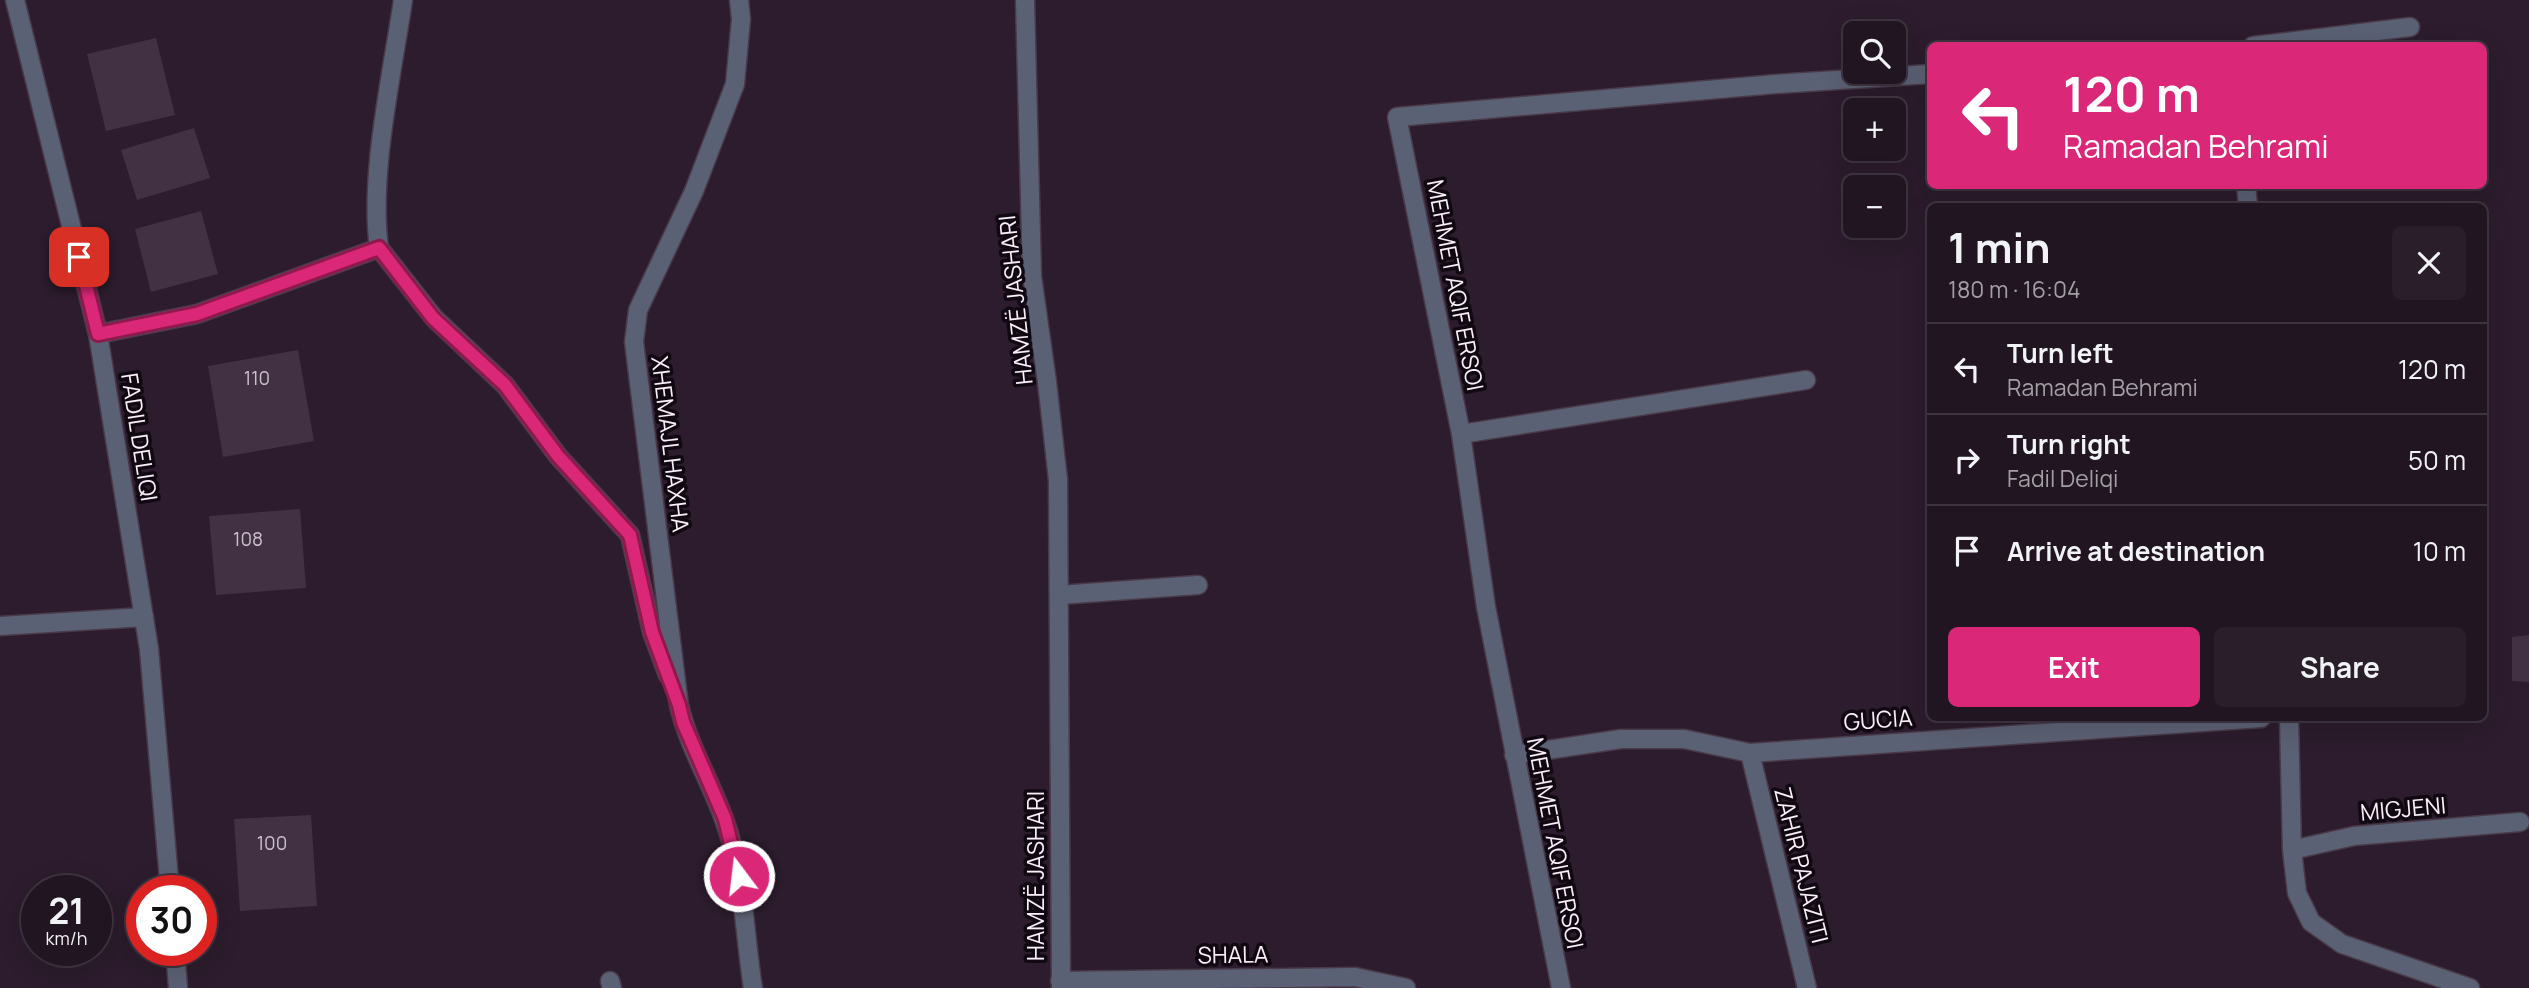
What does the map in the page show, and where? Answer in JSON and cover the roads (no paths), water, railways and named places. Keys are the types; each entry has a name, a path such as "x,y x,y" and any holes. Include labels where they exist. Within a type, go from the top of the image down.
{"street":[{"name":"FADIL DELIQI","path":"15,0 98,334 149,649 169,875"},
{"path":"98,334 197,314 379,248 375,220 382,142 403,0"},
{"name":"XHEMAJL HAXHA","path":"739,0 741,19 735,84 694,191 638,310 634,325 636,373 679,705 683,722 725,819 739,876 752,988"},
{"name":"HAMZË JASHARI","path":"1025,0 1032,276 1058,480 1060,984"},
{"path":"2286,42 2410,27"},
{"name":"MEHMET AQIF ERSOI","path":"1561,988 1486,607 1461,434 1397,117 1776,84 1927,74"},
{"name":"XHEMAJL HAXHA","path":"379,248 433,318 505,385 558,456 630,535 652,632 679,705"},
{"path":"1461,434 1806,380"},
{"path":"1059,595 1198,585"},
{"path":"0,626 144,617"},
{"name":"GUCIA","path":"1514,755 1621,738 1684,739 1750,753 2216,721"},
{"path":"2289,721 2292,850 2297,893 2311,922 2342,944 2470,988"},
{"name":"ZAHIR PAJAZITI","path":"1750,753 1807,988"},
{"name":"MIGJENI","path":"2292,850 2354,836 2520,822"},
{"path":"176,966 178,988"},
{"name":"SHALA","path":"1060,984 1355,977 1406,988"}]}
